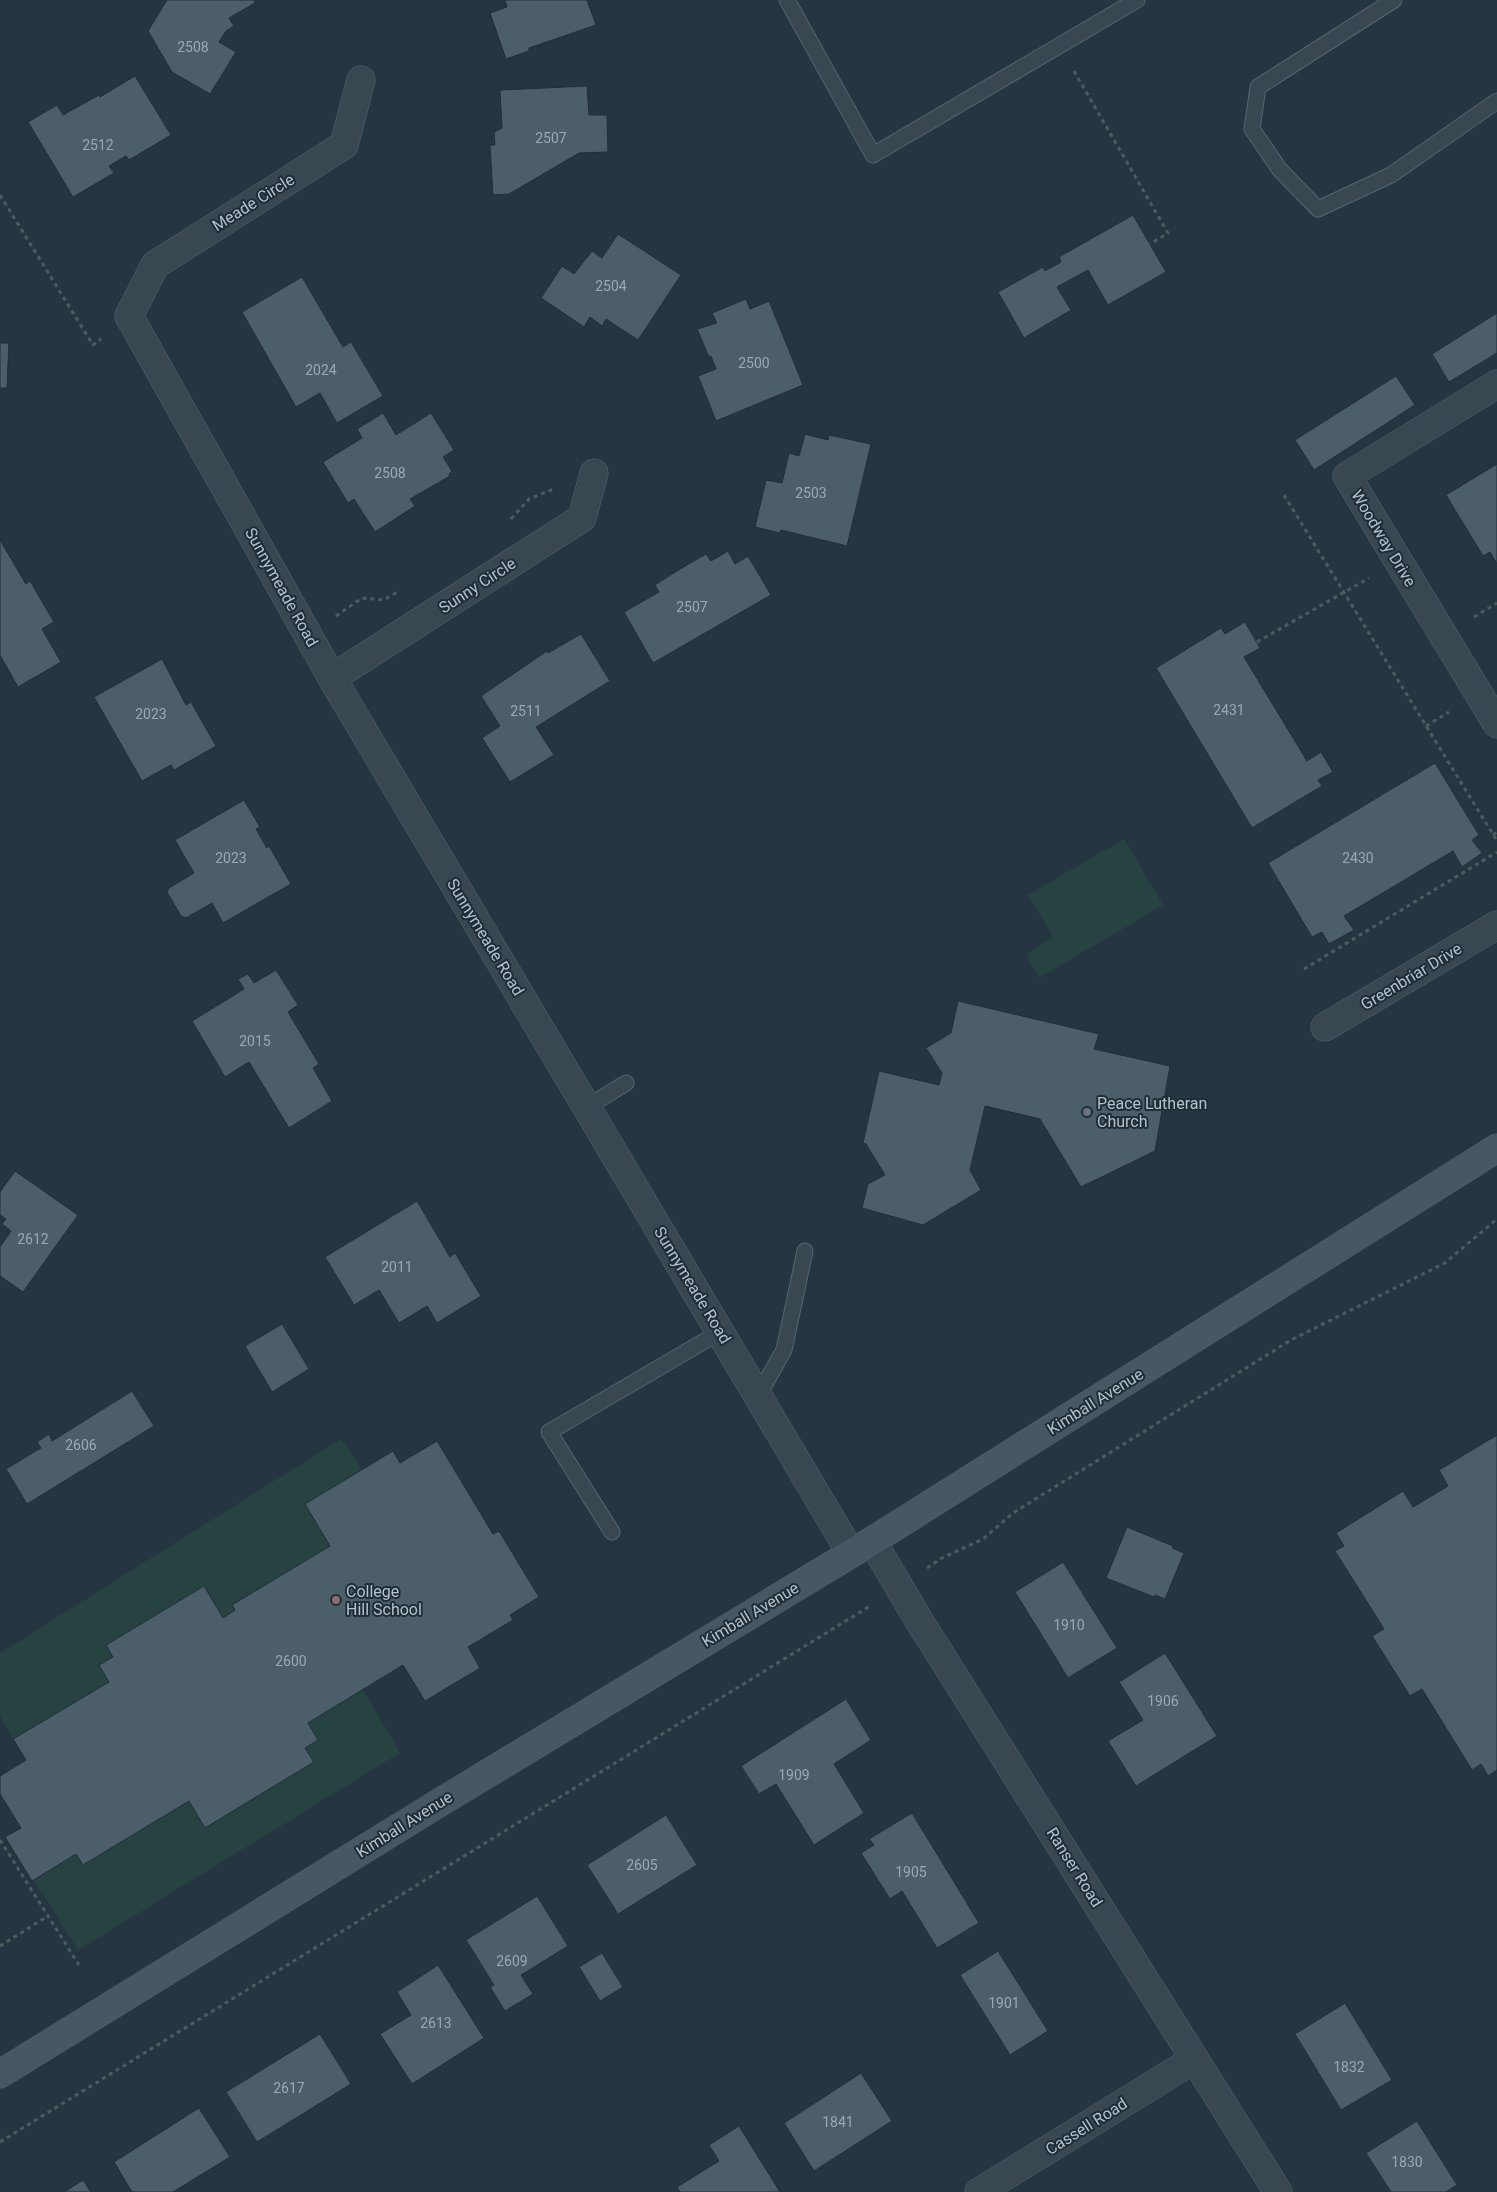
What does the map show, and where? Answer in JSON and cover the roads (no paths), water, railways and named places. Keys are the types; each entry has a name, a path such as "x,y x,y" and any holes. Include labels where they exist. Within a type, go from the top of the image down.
{"main road":[{"name":"Kimball Avenue","path":"0,2074 434,1806 862,1547 1497,1148"}],"street":[{"name":"Meade Circle","path":"129,316 155,265 344,145 361,80"},
{"name":"Sunnymeade Road","path":"129,316 332,678 758,1396 862,1547"},
{"name":"Woodway Drive","path":"1497,384 1347,476 1497,724"},
{"name":"Sunny Circle","path":"332,678 582,518 594,473"},
{"name":"Greenbriar Drive","path":"1325,1027 1497,925"},
{"name":"Ranser Road","path":"862,1547 900,1587 1193,2060 1278,2192"},
{"name":"Cassell Road","path":"979,2192 1193,2060"}],"lane":[{"path":"787,0 873,155 1137,0"},
{"path":"1394,0 1258,88 1252,129 1280,170 1318,209 1391,175 1497,101"},
{"path":"587,1107 626,1083"},
{"path":"758,1396 784,1350 805,1251"},
{"path":"612,1532 549,1432 720,1332"}],"place":[{"name":"Peace Lutheran Church","path":"1087,1112"},
{"name":"College Hill School","path":"336,1600"}]}
